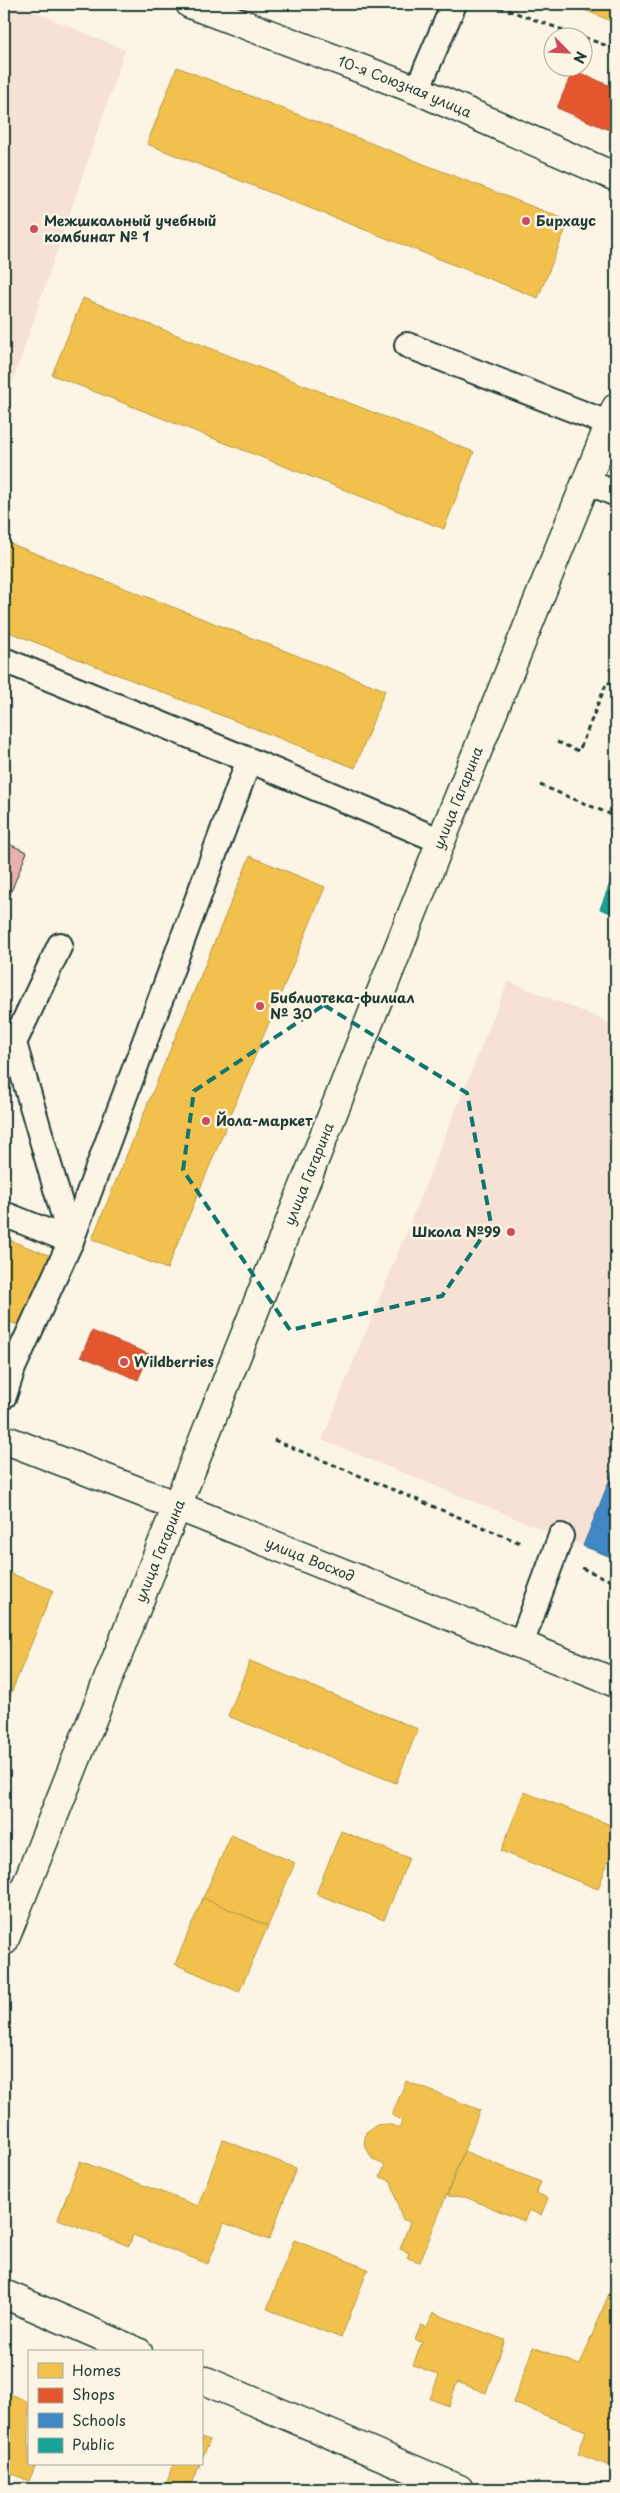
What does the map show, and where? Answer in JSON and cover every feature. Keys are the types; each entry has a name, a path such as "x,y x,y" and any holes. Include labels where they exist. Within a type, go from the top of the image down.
{"street":[{"name":"10-я Союзная улица","path":"190,4 417,90 616,177"},
{"name":"улица Гагарина","path":"4,1942 441,841 613,416"},
{"name":"улица Восход","path":"4,1439 177,1506 616,1683"},
{"path":"4,2294 133,2350"},
{"path":"202,2379 458,2489"}],"lane":[{"path":"417,90 454,4"},
{"path":"407,345 613,416"},
{"path":"586,481 616,494"},
{"path":"4,660 441,841"},
{"path":"4,1396 13,1368 71,1241 249,760"},
{"path":"60,945 14,1043 71,1241"},
{"path":"4,1214 71,1241"},
{"path":"521,1644 557,1546"}],"path":[{"path":"491,4 616,50"},
{"path":"557,742 579,751 607,682 616,686"},
{"path":"540,785 610,814 616,800"},
{"path":"274,1440 557,1546 616,1583"}],"highlighted area":[{"path":"324,1005 467,1093 491,1224 442,1296 290,1330 183,1170 194,1091"}],"shaded area":[{"name":"Межшкольный учебный комбинат № 1","path":"4,4 16,4 125,50 4,407"},
{"name":"Школа №99","path":"508,981 616,1025 616,1559 322,1440"}],"building: Homes":[{"path":"570,4 616,4 616,23"},
{"path":"177,67 569,221 538,298 147,144"},
{"path":"83,298 474,452 444,529 52,375"},
{"path":"4,541 385,690 355,768 4,630"},
{"path":"250,856 325,887 167,1269 92,1239"},
{"path":"4,1238 51,1256 20,1326 4,1320"},
{"path":"4,1571 53,1590 4,1711"},
{"path":"250,1661 418,1729 396,1783 228,1716"},
{"path":"524,1792 616,1827 616,1840 598,1889 501,1851"},
{"path":"341,1831 409,1858 384,1920 316,1894"},
{"path":"231,1835 295,1863 268,1926 203,1898"},
{"path":"203,1898 268,1926 239,1992 175,1964"},
{"path":"406,2081 480,2110 420,2262 407,2258 409,2253 400,2249 410,2222 402,2219 391,2181 380,2177 385,2165 373,2160 364,2144 366,2132 377,2125 388,2124 400,2128 402,2120 392,2115"},
{"path":"223,2140 296,2168 269,2240 224,2223 208,2264 133,2235 129,2246 58,2219 80,2161 198,2206"},
{"path":"464,2151 541,2182 536,2193 548,2198 541,2215 529,2210 524,2221 465,2197 447,2196"},
{"path":"294,2240 368,2269 341,2338 267,2309"},
{"path":"613,2284 616,2285 615,2468 578,2454 586,2431 513,2403 533,2347 580,2365"},
{"path":"433,2313 505,2340 486,2393 457,2382 449,2406 430,2399 439,2375 413,2365 422,2342 415,2340 421,2325 427,2327"},
{"path":"4,2391 28,2402 28,2466 35,2466 29,2481 4,2470"},
{"path":"202,2437 210,2440 202,2459"},
{"path":"173,2466 199,2466 190,2489 164,2489"}],"building: Shops":[{"path":"570,78 592,78 616,88 616,133 557,108"},
{"path":"92,1331 149,1354 138,1380 81,1356"}],"building: Schools":[{"path":"616,1464 616,1559 583,1546"}],"building: Public":[{"path":"616,868 616,915 600,909"}],"building: Other":[{"path":"4,842 27,852 4,909"}],"place":[{"name":"Бирхаус","path":"526,221"},
{"name":"Межшкольный учебный комбинат № 1","path":"34,229"},
{"name":"Библиотека-филиал № 30","path":"260,1006"},
{"name":"Йола-маркет","path":"206,1121"},
{"name":"Школа №99","path":"511,1232"},
{"name":"Wildberries","path":"124,1362"}]}
